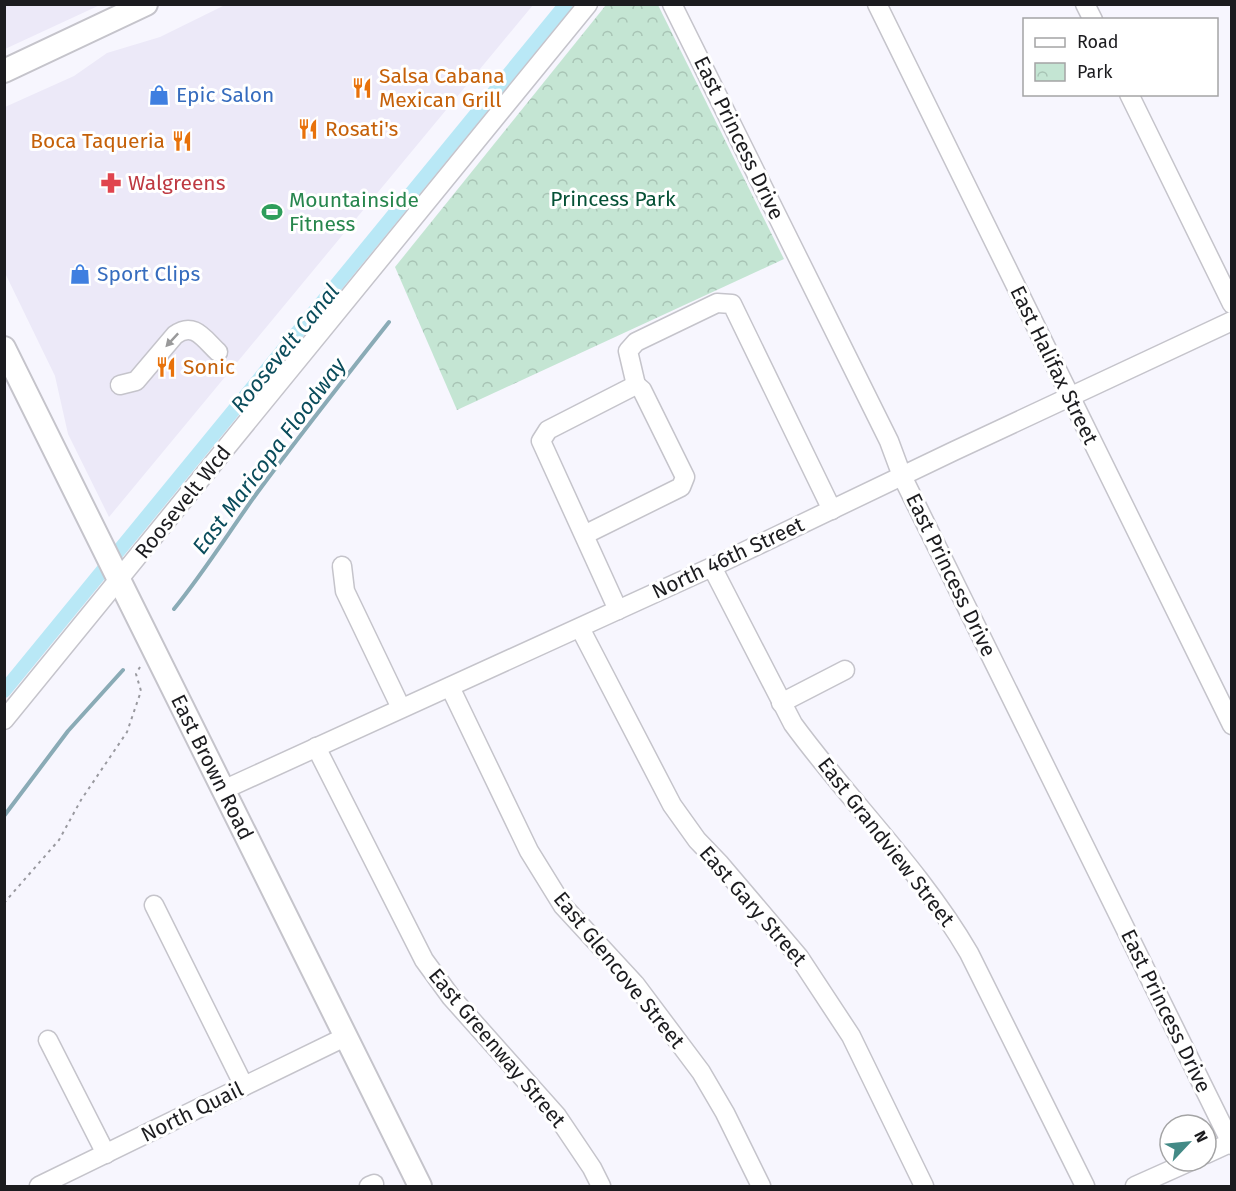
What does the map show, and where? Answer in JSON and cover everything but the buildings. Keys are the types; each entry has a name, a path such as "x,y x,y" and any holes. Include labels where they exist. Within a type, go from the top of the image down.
{"main road":[{"path":"4,70 146,4"},
{"name":"East Brown Road","path":"4,348 420,1186"}],"street":[{"name":"Roosevelt Wcd","path":"4,720 113,569 588,4"},
{"name":"East Princess Drive","path":"672,4 884,430 902,476 1231,1143"},
{"name":"East Halifax Street","path":"877,4 1232,725"},
{"path":"1085,4 1092,18"},
{"path":"1130,96 1232,304"},
{"path":"584,535 681,487 685,477 642,390 636,385 628,351 636,342 717,303 732,304 832,510"},
{"name":"North 46th Street","path":"222,790 712,567 1232,321"},
{"path":"120,385 136,381 175,335 183,330 189,329 199,334 218,352"},
{"path":"618,610 541,441 548,430 636,385"},
{"path":"342,566 345,591 401,708"},
{"name":"East Grandview Street","path":"712,567 781,703 810,747 881,831 953,925 1085,1186"},
{"name":"East Gary Street","path":"580,628 672,805 696,840 720,864 799,957 851,1036 924,1186"},
{"path":"781,703 845,670"},
{"name":"East Glencove Street","path":"450,687 529,851 557,897 635,984 701,1072 725,1113 761,1186"},
{"name":"East Greenway Street","path":"316,747 424,960 451,997 557,1116 592,1168 601,1186"},
{"path":"154,905 244,1086"},
{"name":"North Quail","path":"39,1186 345,1037"},
{"path":"48,1040 106,1154"},
{"path":"1135,1186 1164,1173"}],"path":[{"path":"4,903 59,840 81,800 127,732 141,691 136,674 140,667"}],"shaded area":[{"path":"5,4 100,4 100,5 5,49"},
{"path":"225,5 533,5 109,517 68,434 55,376 5,273 5,107 74,76 107,53 160,37"}],"green space":[{"name":"Princess Park","path":"606,5 658,5 784,259 457,410 395,267"}],"waterway":[{"name":"Roosevelt Canal","path":"4,691 566,4"},
{"name":"East Maricopa Floodway","path":"174,609 273,471 389,322"},
{"name":"East Maricopa Floodway","path":"4,816 68,731 123,670"}],"place":[{"name":"Salsa Cabana Mexican Grill","path":"362,88"},
{"name":"Epic Salon","path":"159,95"},
{"name":"Rosati's","path":"308,129"},
{"name":"Boca Taqueria","path":"182,141"},
{"name":"Walgreens","path":"111,183"},
{"name":"Mountainside Fitness","path":"272,212"},
{"name":"Sport Clips","path":"80,274"},
{"name":"Sonic","path":"166,367"}]}
